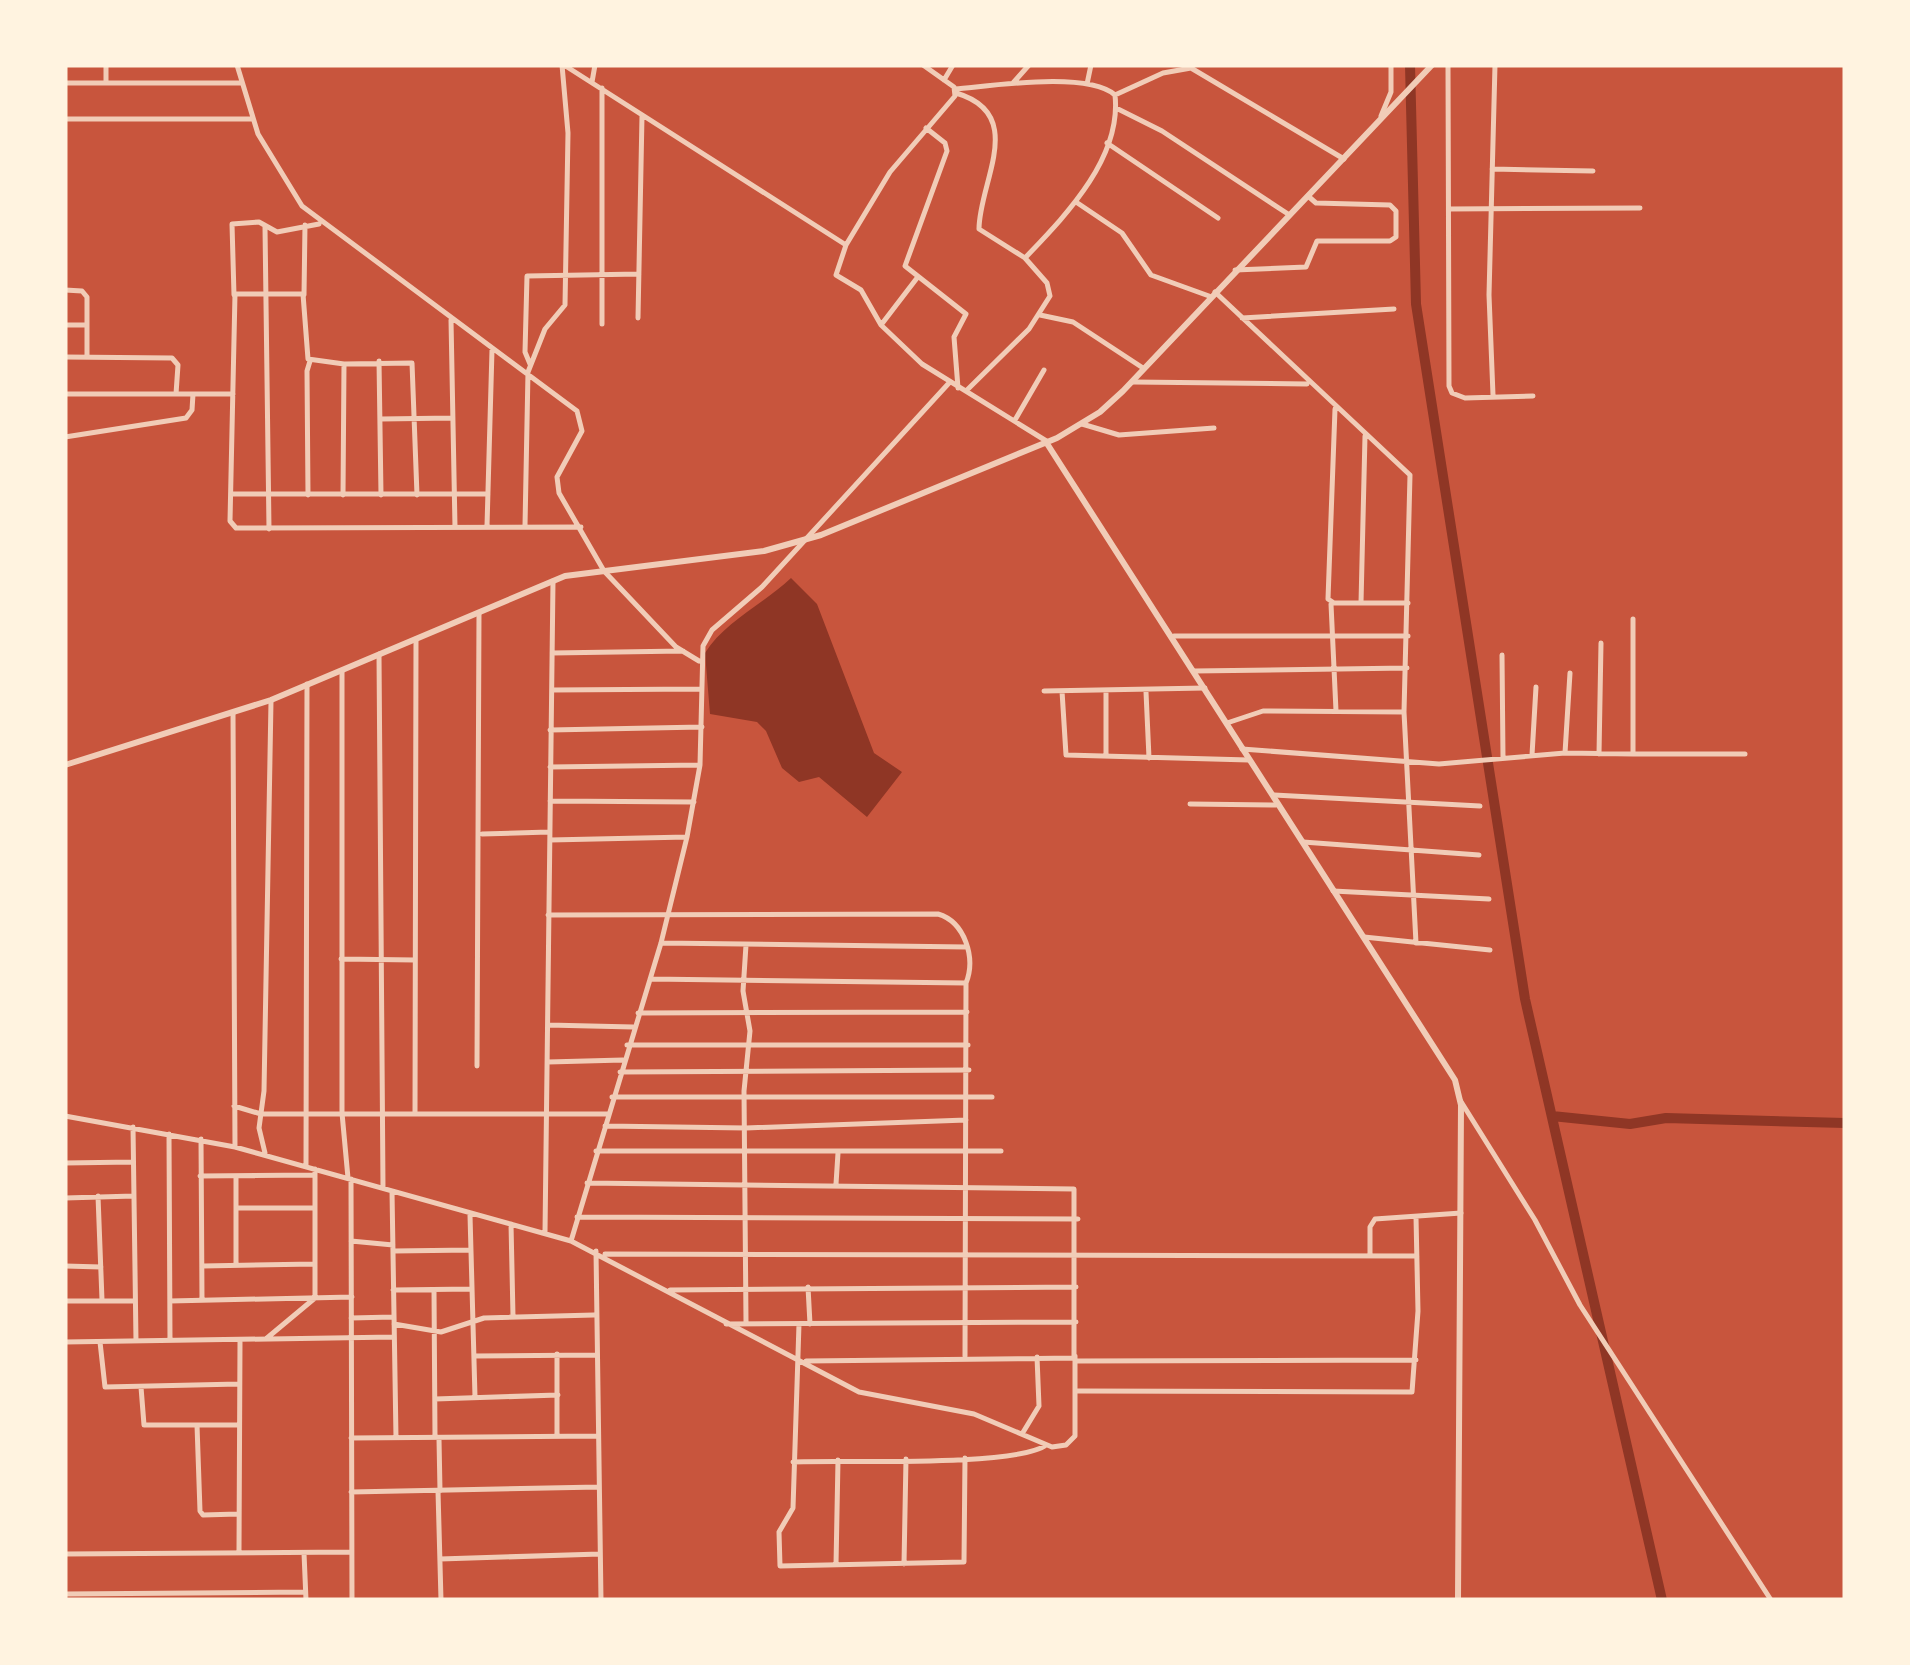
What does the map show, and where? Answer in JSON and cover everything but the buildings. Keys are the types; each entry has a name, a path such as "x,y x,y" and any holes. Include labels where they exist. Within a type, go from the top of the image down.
{"street":[{"path":"106,65 106,82"},
{"path":"237,65 253,119 290,190 322,224 577,411 582,431 556,481 604,570 683,652 700,662"},
{"path":"563,65 846,244"},
{"path":"525,526 527,377 548,324 564,308 568,134 563,65"},
{"path":"592,82 596,65"},
{"path":"923,65 978,104 997,134 979,229 1024,258 1049,288 1040,314 962,389"},
{"path":"944,80 953,65"},
{"path":"1013,84 1029,65"},
{"path":"1086,84 1090,65"},
{"path":"1380,119 1391,92 1391,65"},
{"path":"65,765 271,700 553,580 803,541 1047,442 1082,424 1132,382 1432,65"},
{"path":"1448,65 1449,386 1452,393 1465,398 1533,396"},
{"path":"1492,395 1495,65"},
{"path":"1344,158 1191,68 1176,68 1116,96 1086,84 1013,84 955,91 905,150 846,244 838,278 861,290 881,325 949,383 1047,442 1455,1080 1460,1100 1461,1213 1458,1600"},
{"path":"65,83 241,83"},
{"path":"602,88 602,324"},
{"path":"1024,258 1076,202 1107,144 1116,96"},
{"path":"1116,108 1162,131 1288,214"},
{"path":"638,318 642,114"},
{"path":"65,119 253,119"},
{"path":"926,128 947,148 905,264 917,278 966,314 954,337 962,389"},
{"path":"1107,144 1218,218"},
{"path":"1492,169 1592,171"},
{"path":"1234,270 1306,267 1317,240 1390,242 1396,238 1396,212 1390,205 1316,203 1308,196"},
{"path":"1076,202 1122,233 1151,275 1212,294 1242,318 1410,475 1404,712 1416,943"},
{"path":"1448,209 1640,208"},
{"path":"322,224 276,232 255,222 232,224 232,526 581,527"},
{"path":"305,225 304,295 310,361 308,495"},
{"path":"265,227 269,529"},
{"path":"530,364 525,346 527,276 638,274"},
{"path":"881,325 917,278"},
{"path":"65,290 86,294 88,357"},
{"path":"234,294 304,295"},
{"path":"1242,318 1394,310"},
{"path":"1040,314 1074,322 1143,368"},
{"path":"451,319 455,528"},
{"path":"65,325 86,325"},
{"path":"487,526 492,349"},
{"path":"65,357 174,359 176,394"},
{"path":"310,361 412,363 417,495"},
{"path":"379,361 382,495"},
{"path":"343,495 344,364"},
{"path":"1015,420 1044,370"},
{"path":"1132,382 1310,384"},
{"path":"571,1241 627,1045 661,944 687,837 700,764 700,662 712,630 755,594 949,383"},
{"path":"65,394 233,394"},
{"path":"65,437 186,418 192,410 193,394"},
{"path":"1335,409 1331,602 1336,711"},
{"path":"380,419 453,418"},
{"path":"1082,424 1119,435 1214,428"},
{"path":"1361,604 1365,436"},
{"path":"230,494 488,494"},
{"path":"545,1233 553,580"},
{"path":"1331,602 1408,603"},
{"path":"478,610 478,1066"},
{"path":"1632,754 1634,619"},
{"path":"415,1114 416,636"},
{"path":"1174,636 1408,636"},
{"path":"1599,754 1602,642"},
{"path":"379,651 383,1188"},
{"path":"552,653 683,652"},
{"path":"1502,655 1503,758"},
{"path":"342,668 342,1112 352,1241 352,1600"},
{"path":"1194,671 1408,668"},
{"path":"1565,753 1570,673"},
{"path":"306,1166 307,684"},
{"path":"1532,755 1536,687"},
{"path":"1044,691 1205,688"},
{"path":"552,690 702,690"},
{"path":"1106,690 1106,755"},
{"path":"1062,691 1064,753 1249,760"},
{"path":"1146,692 1149,758"},
{"path":"267,1156 259,1135 271,700"},
{"path":"234,712 234,1147"},
{"path":"1227,723 1264,712 1404,712"},
{"path":"550,730 702,727"},
{"path":"1242,749 1439,764 1565,753 1744,754"},
{"path":"550,767 700,764"},
{"path":"1269,794 1480,806"},
{"path":"550,801 694,802"},
{"path":"1190,804 1276,805"},
{"path":"481,834 687,837"},
{"path":"1301,842 1479,855"},
{"path":"1333,891 1489,899"},
{"path":"548,915 938,914 958,925 971,963 966,983 965,1356"},
{"path":"1361,936 1490,950"},
{"path":"661,944 966,947"},
{"path":"746,945 746,1322"},
{"path":"341,959 416,960"},
{"path":"650,979 966,983"},
{"path":"638,1013 968,1012"},
{"path":"548,1025 633,1027"},
{"path":"627,1045 968,1045"},
{"path":"548,1062 623,1060"},
{"path":"620,1072 968,1070"},
{"path":"612,1098 992,1097"},
{"path":"1460,1100 1535,1220 1580,1304 1771,1600"},
{"path":"234,1106 261,1114 607,1114"},
{"path":"65,1116 200,1139 306,1166 314,1172"},
{"path":"605,1126 746,1128 966,1120"},
{"path":"133,1126 136,1341"},
{"path":"168,1134 170,1340"},
{"path":"200,1139 202,1299"},
{"path":"596,1151 1002,1151"},
{"path":"836,1184 838,1152"},
{"path":"65,1163 133,1162"},
{"path":"314,1172 315,1298"},
{"path":"200,1176 314,1172 350,1178 545,1233 599,1252 723,1324 798,1357 867,1395 974,1414 1046,1445 1066,1446 1075,1436 1078,1219 1071,1186 587,1184"},
{"path":"236,1176 236,1264"},
{"path":"392,1191 396,1438"},
{"path":"98,1196 102,1300"},
{"path":"65,1198 134,1196"},
{"path":"236,1208 315,1208"},
{"path":"1370,1256 1372,1220 1461,1213"},
{"path":"470,1214 475,1396"},
{"path":"577,1217 1078,1219"},
{"path":"1078,1391 1410,1393 1416,1388 1416,1217"},
{"path":"511,1224 513,1316"},
{"path":"352,1241 393,1248 471,1250"},
{"path":"599,1252 1417,1256"},
{"path":"599,1252 594,1314 601,1600"},
{"path":"202,1266 315,1264"},
{"path":"65,1266 101,1267"},
{"path":"808,1287 810,1324"},
{"path":"667,1290 1076,1288"},
{"path":"393,1290 472,1289"},
{"path":"434,1290 441,1600"},
{"path":"170,1301 352,1297"},
{"path":"266,1339 315,1298"},
{"path":"65,1301 135,1301"},
{"path":"351,1318 394,1320 434,1333 473,1319 594,1314"},
{"path":"723,1324 1076,1322"},
{"path":"799,1324 793,1508 779,1532 778,1563 788,1568 964,1562 965,1458"},
{"path":"65,1342 394,1337"},
{"path":"100,1342 104,1386 239,1384"},
{"path":"240,1342 240,1550"},
{"path":"557,1354 557,1435"},
{"path":"474,1356 596,1355"},
{"path":"806,1361 965,1356 1416,1360"},
{"path":"1022,1434 1039,1406 1037,1357"},
{"path":"141,1387 144,1426 237,1425"},
{"path":"435,1398 558,1395"},
{"path":"196,1425 200,1511 203,1515 238,1514"},
{"path":"350,1438 598,1436"},
{"path":"793,1462 965,1458 1020,1454 1046,1445"},
{"path":"904,1564 906,1458"},
{"path":"836,1565 838,1460"},
{"path":"351,1492 599,1487"},
{"path":"65,1594 305,1596 304,1552"},
{"path":"65,1554 351,1552"},
{"path":"440,1559 600,1554"}],"shaded area":[{"path":"791,578 817,604 874,753 902,772 867,817 819,777 799,782 782,768 766,731 757,722 710,714 705,653 723,632"}],"waterway":[{"path":"1410,65 1416,304 1525,999 1662,1600"},
{"path":"1552,1116 1630,1124 1666,1118 1845,1123"}]}
